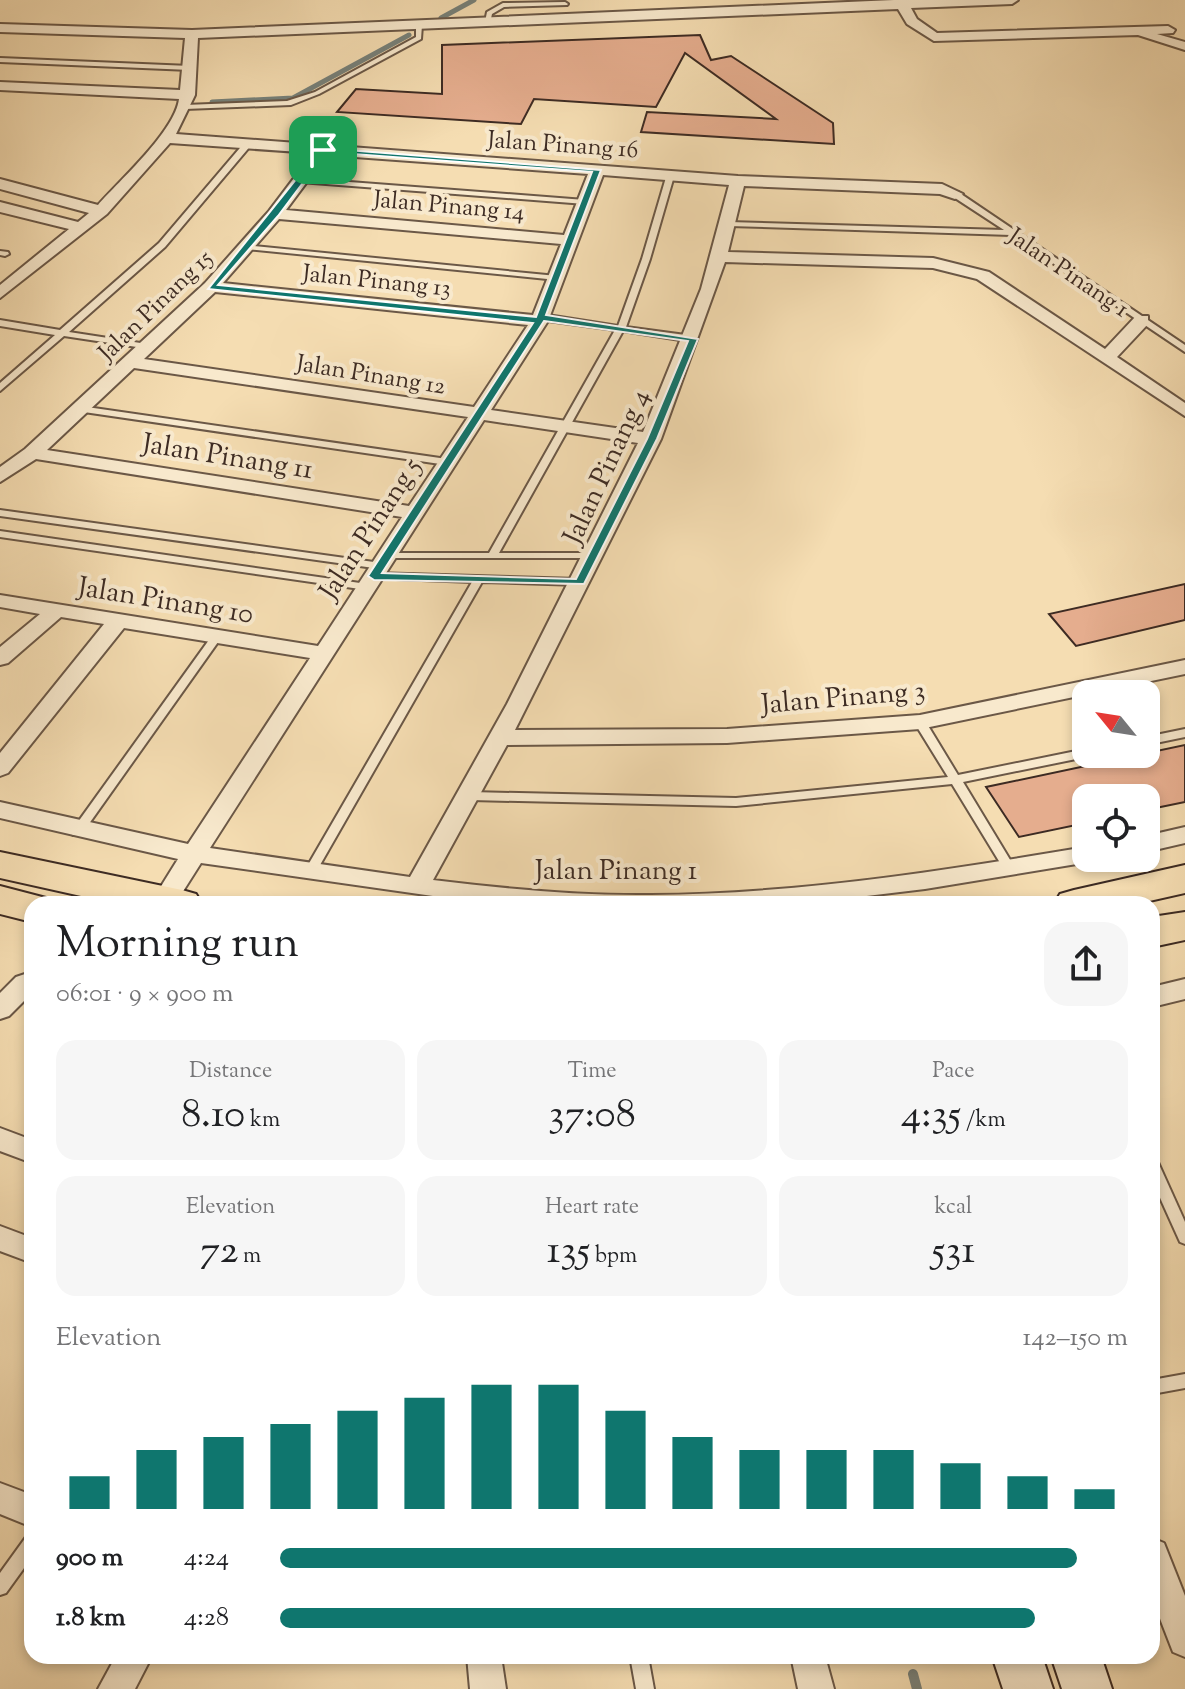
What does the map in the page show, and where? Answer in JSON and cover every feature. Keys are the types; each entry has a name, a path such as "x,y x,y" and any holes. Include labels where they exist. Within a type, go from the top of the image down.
{"main road":[{"path":"0,865 138,896"},
{"path":"1110,896 1185,879"},
{"path":"0,900 24,906"},
{"path":"1160,931 1185,926"},
{"path":"1020,1664 1028,1689"},
{"path":"1079,1664 1087,1689"}],"street":[{"path":"0,28 192,34 902,2 1012,0"},
{"path":"902,2 912,21 934,37 1168,30"},
{"path":"1133,31 1185,46"},
{"path":"0,293 101,211 166,138 186,101 192,34"},
{"path":"0,86 186,101"},
{"name":"Jalan Pinang 16","path":"166,138 738,181 942,189 955,194"},
{"name":"Jalan Pinang 15","path":"0,476 32,453 211,287 275,214 323,150"},
{"name":"Jalan Pinang 5","path":"173,896 193,856 540,319 597,170"},
{"name":"Jalan Pinang 4","path":"417,887 471,796 652,439 693,339 720,257 738,181"},
{"path":"0,184 101,211"},
{"path":"0,207 82,228"},
{"name":"Jalan Pinang 14","path":"275,214 571,240"},
{"path":"720,257 933,263 965,269 998,282 1185,411"},
{"name":"Jalan Pinang 13","path":"211,287 540,319"},
{"path":"1108,357 1142,320"},
{"name":"Jalan Pinang 12","path":"131,362 652,439"},
{"name":"Jalan Pinang 11","path":"32,453 414,513"},
{"name":"Jalan Pinang 10","path":"0,601 324,654"},
{"path":"0,658 56,611"},
{"path":"0,768 119,620"},
{"name":"Jalan Pinang 3","path":"501,738 727,736 920,722 1185,667"},
{"name":"Jalan Pinang 1","path":"0,810 77,832 193,856 498,896"},
{"path":"1160,841 1185,835"},
{"name":"Jalan Pinang 1","path":"753,896 879,886 1072,857"},
{"path":"0,1009 24,985"},
{"path":"1160,995 1185,989"},
{"path":"0,1139 24,1149"},
{"path":"0,1238 24,1248"},
{"path":"0,1498 24,1508"},
{"path":"1160,1575 1185,1640"},
{"path":"116,1689 130,1664"},
{"path":"485,1664 488,1689"},
{"path":"810,1664 816,1689"}],"lane":[{"path":"488,22 489,13 503,5 565,4"},
{"path":"186,101 264,106 317,93 419,38 419,25"},
{"path":"0,60 190,68"},
{"path":"0,388 162,245 248,144"},
{"path":"492,556 621,328 646,259 670,176"},
{"path":"300,180 585,202"},
{"name":"Jalan Pinang 1","path":"955,194 1185,349"},
{"path":"729,224 1011,233"},
{"path":"247,247 557,278"},
{"path":"540,319 693,339"},
{"path":"0,323 147,347"},
{"path":"80,409 447,462"},
{"path":"0,513 377,571 492,556 594,556"},
{"path":"0,534 377,571 479,579 580,582"},
{"path":"310,872 479,579"},
{"path":"77,832 218,635"},
{"path":"920,722 1009,868"},
{"path":"1160,738 1185,733"},
{"path":"471,796 736,802 955,780 1072,756"},
{"path":"1160,1182 1185,1238"},
{"path":"1160,1386 1185,1381"},
{"path":"0,1587 24,1554"},
{"path":"640,1664 645,1689"}],"building":[{"path":"700,35 711,60 731,56 833,123 834,144 641,132 647,112 776,119 685,53 656,107 534,99 521,124 337,112 356,89 442,94 442,45"},
{"path":"1185,584 1185,620 1076,646 1049,614"},
{"path":"1185,745 1185,802 1160,807 1160,784 1072,784 1072,826 1019,837 986,787 1076,768 1160,768 1160,750"}],"waterway":[{"path":"441,18 474,0"},
{"path":"212,102 293,98 409,35"},
{"path":"913,1674 917,1689"}],"route":[{"path":"323,150 275,214 211,287 539,321 541,317 693,339 652,439 580,582 374,576 539,321 597,170 323,150"}]}
